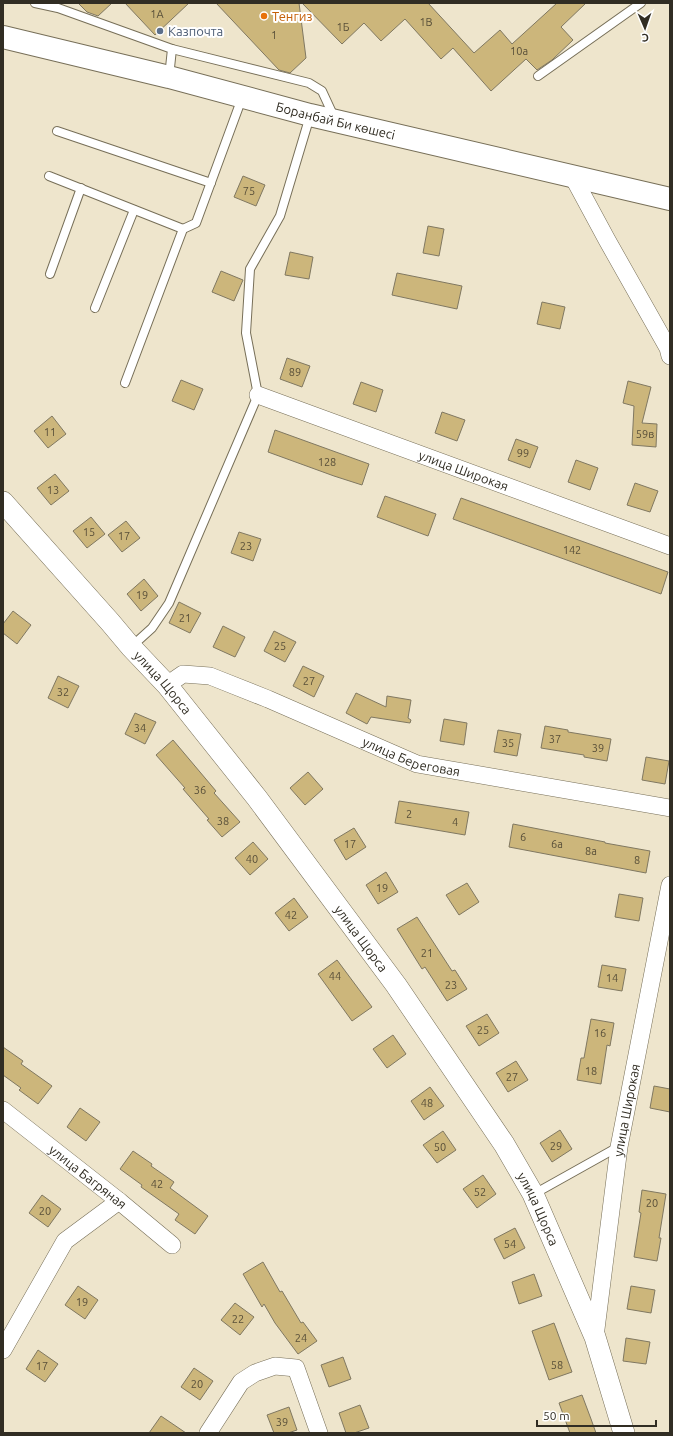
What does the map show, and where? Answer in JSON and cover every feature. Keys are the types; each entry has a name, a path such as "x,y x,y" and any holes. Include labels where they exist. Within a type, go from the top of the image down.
{"main road":[{"name":"Боранбай Би көшесі","path":"3,37 169,77 310,115 670,199"}],"street":[{"path":"573,177 670,351"},
{"name":"улица Широкая","path":"258,395 670,546"},
{"name":"улица Щорса","path":"3,502 131,647 167,685 257,798 396,985 504,1144 533,1194 595,1337 624,1433"},
{"name":"улица Береговая","path":"167,685 183,674 210,676 268,699 417,764 670,808"},
{"name":"улица Широкая","path":"595,1337 619,1147 670,885"},
{"name":"улица Багряная","path":"3,1110 119,1201 172,1246"},
{"path":"3,1350 65,1242 119,1201"},
{"path":"208,1433 241,1382 255,1373 275,1366 296,1368 319,1433"}],"lane":[{"path":"35,3 58,8 172,49 309,83 322,91 336,121"},
{"path":"538,76 641,3"},
{"path":"169,77 172,49"},
{"path":"125,383 183,229 196,223 242,97"},
{"path":"131,647 152,628 169,603 258,395 246,333 250,269 280,216 310,115"},
{"path":"57,131 211,183"},
{"path":"49,176 183,229"},
{"path":"50,274 81,188"},
{"path":"95,308 134,210"},
{"path":"533,1194 619,1147"}],"building":[{"path":"78,3 112,3 98,16 87,12"},
{"path":"125,3 189,3 155,35"},
{"path":"216,3 299,3 306,58 290,73 279,70"},
{"path":"302,3 428,3 474,53 500,30 512,44 557,3 586,3 561,27 573,40 552,60 537,70 526,59 491,91 453,48 441,59 405,19 381,41 364,23 342,44"},
{"path":"243,176 265,185 256,206 234,197"},
{"path":"428,226 444,229 439,256 423,253"},
{"path":"290,252 313,257 309,279 285,275"},
{"path":"221,271 243,280 234,301 212,292"},
{"path":"397,273 462,286 457,309 392,295"},
{"path":"542,302 565,307 560,329 537,324"},
{"path":"287,358 310,366 302,387 280,379"},
{"path":"181,380 203,389 194,410 172,401"},
{"path":"628,381 651,387 642,423 657,424 656,447 632,445 634,406 623,403"},
{"path":"361,382 383,390 376,412 353,404"},
{"path":"442,412 465,420 457,441 435,433"},
{"path":"52,416 66,434 48,448 34,431"},
{"path":"275,430 369,464 362,485 268,452"},
{"path":"516,439 538,447 530,468 508,460"},
{"path":"576,460 598,468 590,490 568,482"},
{"path":"55,474 69,491 51,505 37,488"},
{"path":"635,483 658,491 650,512 627,505"},
{"path":"385,496 436,514 428,536 377,517"},
{"path":"461,498 668,572 661,594 453,519"},
{"path":"91,517 105,534 87,548 73,531"},
{"path":"126,521 140,538 122,552 108,535"},
{"path":"239,532 261,539 253,561 231,553"},
{"path":"144,579 158,596 141,611 127,594"},
{"path":"179,602 201,613 190,633 169,623"},
{"path":"13,611 31,625 17,644 3,633 3,624"},
{"path":"223,626 245,637 235,657 213,647"},
{"path":"274,631 296,642 285,662 264,651"},
{"path":"303,666 324,676 314,697 293,686"},
{"path":"58,676 79,686 68,708 48,698"},
{"path":"356,693 386,707 387,696 411,700 408,718 411,720 410,723 371,717 367,724 346,713"},
{"path":"135,713 156,722 145,744 125,734"},
{"path":"444,719 467,723 464,745 440,741"},
{"path":"545,726 568,730 568,732 611,739 607,761 584,757 584,755 541,748"},
{"path":"498,730 521,734 517,756 494,752"},
{"path":"173,740 216,791 214,793 240,822 222,837 207,820 209,819 183,789 185,788 156,755"},
{"path":"646,757 669,761 665,784 642,780"},
{"path":"308,772 323,789 305,805 290,788"},
{"path":"399,801 469,812 465,835 395,823"},
{"path":"513,824 650,851 646,873 509,847"},
{"path":"354,828 366,847 346,860 334,840"},
{"path":"253,842 268,859 250,875 235,858"},
{"path":"386,872 398,892 378,904 366,885"},
{"path":"467,883 479,902 459,915 446,895"},
{"path":"619,894 643,898 639,921 615,917"},
{"path":"294,898 308,917 289,931 275,913"},
{"path":"417,917 452,971 455,970 467,989 447,1001 425,967 422,969 397,929"},
{"path":"337,960 372,1007 352,1021 318,974"},
{"path":"602,965 626,969 622,991 598,987"},
{"path":"487,1014 499,1033 479,1046 466,1026"},
{"path":"591,1019 614,1023 610,1046 607,1045 601,1084 577,1080 581,1058 584,1058"},
{"path":"393,1035 406,1054 387,1068 373,1049"},
{"path":"3,1047 23,1061 21,1064 52,1086 38,1104 19,1090 21,1088 3,1075"},
{"path":"516,1061 528,1080 508,1092 496,1073"},
{"path":"654,1086 670,1089 670,1112 650,1108"},
{"path":"430,1087 444,1106 424,1120 411,1101"},
{"path":"80,1108 100,1122 86,1141 67,1127"},
{"path":"560,1130 572,1149 552,1162 540,1143"},
{"path":"443,1131 456,1150 437,1163 423,1145"},
{"path":"133,1151 174,1182 170,1188 208,1216 195,1234 175,1220 179,1214 141,1187 142,1185 120,1169"},
{"path":"483,1175 496,1194 477,1208 463,1189"},
{"path":"642,1190 666,1194 657,1261 634,1257 641,1213 639,1212"},
{"path":"42,1195 61,1209 48,1227 29,1213"},
{"path":"515,1228 525,1248 504,1259 494,1239"},
{"path":"263,1262 280,1292 282,1291 301,1323 303,1322 317,1341 298,1354 275,1323 264,1304 262,1307 243,1274"},
{"path":"534,1274 542,1296 519,1304 512,1282"},
{"path":"78,1286 98,1300 85,1319 65,1305"},
{"path":"631,1286 655,1290 651,1313 627,1309"},
{"path":"235,1303 254,1317 240,1335 221,1320"},
{"path":"554,1323 572,1372 549,1380 532,1331"},
{"path":"626,1338 650,1342 646,1364 623,1361"},
{"path":"38,1350 58,1364 45,1382 26,1369"},
{"path":"343,1357 351,1379 329,1387 321,1365"},
{"path":"194,1368 213,1381 200,1400 181,1387"},
{"path":"582,1395 596,1433 570,1433 559,1403"},
{"path":"360,1405 369,1428 354,1433 346,1433 339,1413"},
{"path":"289,1407 297,1430 288,1433 274,1433 267,1415"},
{"path":"161,1416 186,1433 149,1433"}],"place":[{"name":"Тенгиз","path":"264,16"},
{"name":"Казпочта","path":"160,31"}]}
